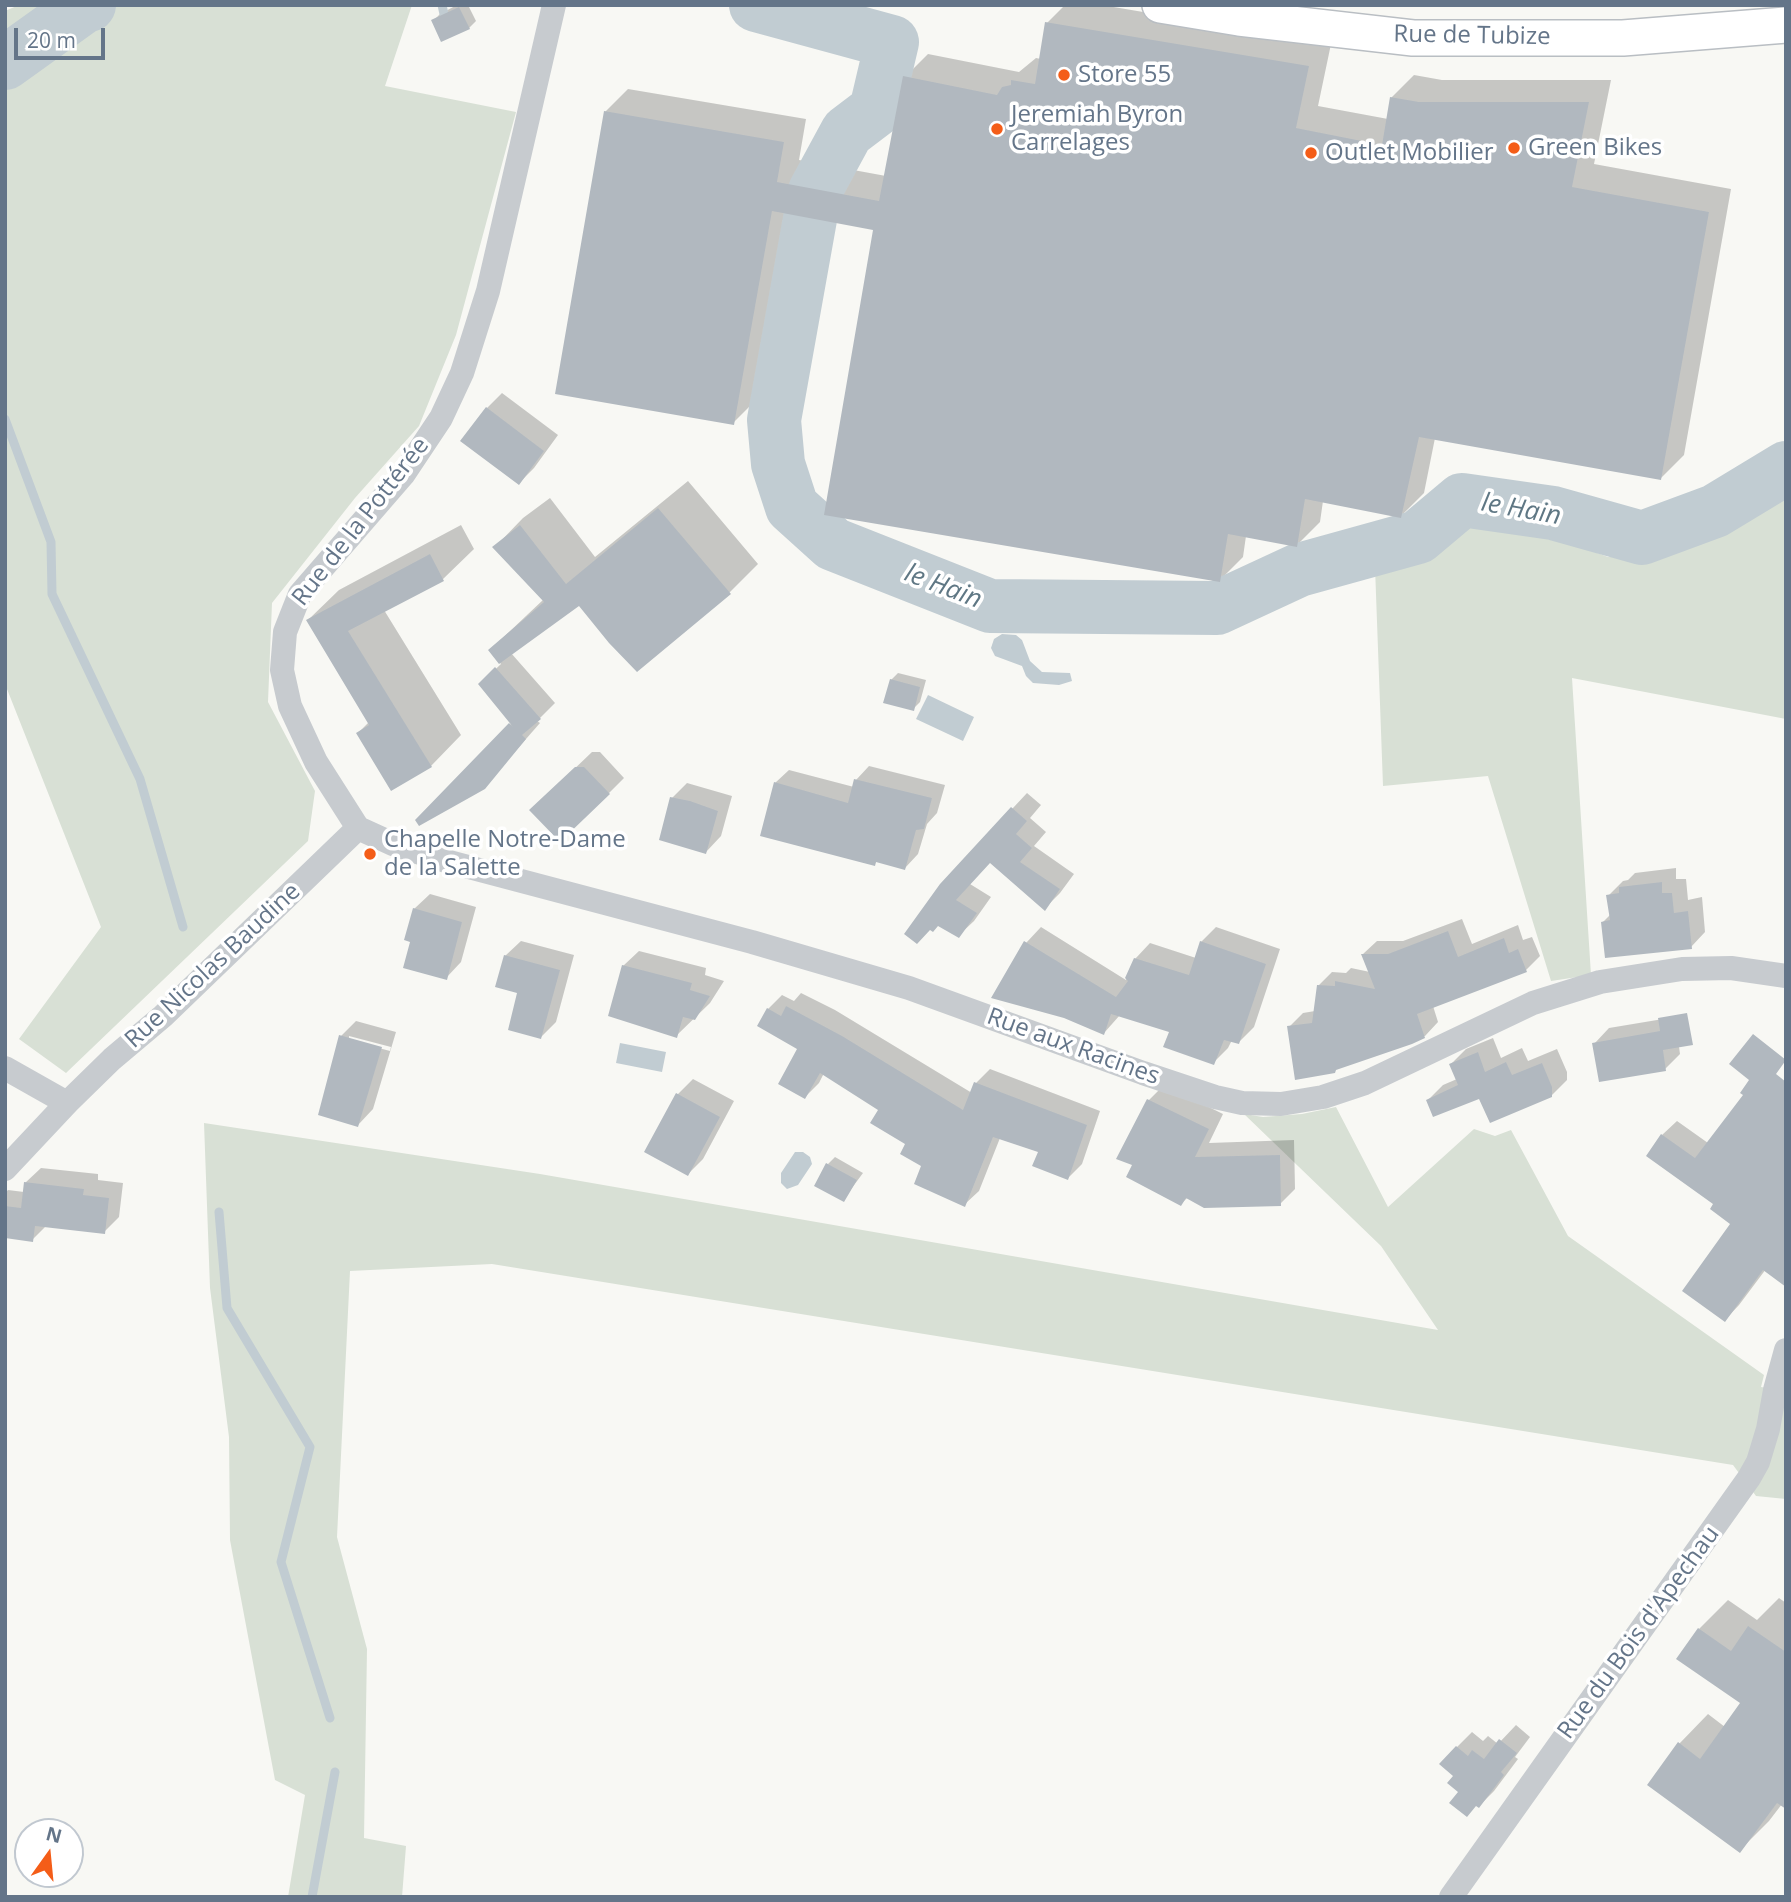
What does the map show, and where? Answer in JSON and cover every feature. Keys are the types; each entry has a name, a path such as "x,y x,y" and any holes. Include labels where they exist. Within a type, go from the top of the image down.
{"main road":[{"name":"Rue de Tubize","path":"1160,5 1239,18 1413,38 1623,38 1786,25"}],"street":[{"name":"Rue de la Pottérée","path":"358,828 316,762 290,706 282,670 285,632 300,594 403,475 441,418 461,373 488,291 554,6"},
{"name":"Rue aux Racines","path":"358,828 393,844 442,860 752,942 909,988 1143,1073 1215,1097 1242,1102 1281,1104 1323,1097 1421,1058 1533,1003 1600,982 1682,969 1731,968 1786,976"},
{"name":"Rue Nicolas Baudine","path":"5,1169 112,1059 163,1016 358,828"},
{"path":"5,1068 67,1103"},
{"name":"Rue du Bois d'Apechau","path":"1451,1897 1645,1622 1736,1499 1758,1462 1786,1350"}],"shaded area":[{"path":"19,5 412,5 385,86 516,112 456,335 419,426 355,498 272,603 268,702 315,791 308,841 66,1073 19,1039 101,927 5,684 5,11"},
{"path":"1786,479 1786,719 1572,678 1591,975 1551,981 1488,776 1383,786 1375,567 1418,556 1474,520 1542,532 1608,557 1681,543"},
{"path":"1002,634 1016,635 1022,640 1030,661 1042,672 1070,673 1072,681 1059,685 1033,683 1022,666 995,656 991,648 994,639"},
{"path":"928,695 974,717 963,741 916,719"},
{"path":"620,1043 666,1052 662,1072 616,1063"},
{"path":"1336,1107 1388,1207 1474,1129 1495,1136 1511,1130 1568,1236 1764,1375 1761,1387 1786,1391 1786,1499 1756,1496 1733,1465 492,1264 350,1271 337,1537 367,1649 364,1838 406,1846 402,1897 288,1897 305,1795 275,1780 230,1540 229,1437 210,1288 204,1123 540,1174 1438,1330 1381,1246 1244,1114 1263,1117 1302,1114"},
{"path":"795,1152 803,1152 810,1157 812,1164 798,1185 787,1189 781,1183 781,1173"}],"building":[{"path":"459,7 470,29 441,42 431,20"},
{"path":"1045,22 1309,66 1296,128 1382,145 1390,97 1419,102 1589,102 1572,187 1709,212 1661,480 1419,437 1401,518 1305,499 1297,547 1228,534 1220,582 824,515 873,230 772,211 734,425 555,394 604,111 784,142 777,182 879,201 903,76 997,95 1002,87 1011,85 1011,80 1035,84"},
{"path":"486,407 544,451 519,485 460,441"},
{"path":"658,508 731,594 637,672 579,606 499,664 488,650 544,602 492,547 520,525 566,584"},
{"path":"430,554 444,581 348,631 432,767 391,791 356,733 369,725 306,620"},
{"path":"495,667 541,719 522,735 526,739 485,789 419,826 415,820 509,723 513,727 478,684"},
{"path":"890,679 920,687 914,711 883,703"},
{"path":"575,767 584,767 610,794 560,842 529,810"},
{"path":"854,779 932,798 924,829 916,830 905,870 876,862 875,866 760,836 774,782 848,803"},
{"path":"670,797 718,811 706,854 659,840"},
{"path":"1011,807 1027,821 1016,834 1032,848 1020,862 1060,889 1045,911 990,863 956,900 977,913 959,938 938,926 933,932 930,930 917,944 904,934 940,884"},
{"path":"1662,882 1662,893 1672,893 1674,913 1688,911 1692,949 1605,958 1601,922 1610,920 1606,895 1619,893 1619,887"},
{"path":"413,908 462,922 447,980 403,968 410,942 404,940"},
{"path":"1448,931 1458,957 1504,938 1509,953 1518,949 1527,972 1417,1014 1425,1038 1336,1070 1335,1073 1295,1080 1287,1026 1312,1023 1317,985 1335,986 1335,981 1375,989 1361,954 1388,954"},
{"path":"1024,941 1116,997 1128,981 1125,978 1134,958 1189,975 1200,941 1266,964 1239,1044 1224,1040 1214,1065 1163,1047 1169,1032 1111,1014 1104,1035 1064,1018 991,998"},
{"path":"504,955 560,970 541,1039 508,1030 517,993 495,987"},
{"path":"622,965 692,983 690,990 710,996 695,1020 683,1017 677,1038 608,1016"},
{"path":"786,1006 842,1036 963,1110 974,1082 1087,1125 1068,1180 1032,1166 1038,1152 993,1137 965,1207 914,1184 921,1166 900,1154 905,1144 870,1123 878,1110 820,1073 805,1099 778,1084 797,1049 757,1026 767,1008 781,1016"},
{"path":"1687,1013 1693,1045 1663,1050 1666,1071 1599,1082 1592,1043 1660,1031 1658,1018"},
{"path":"1753,1034 1786,1060 1776,1074 1786,1082 1786,1287 1763,1270 1725,1322 1682,1291 1730,1224 1710,1209 1713,1204 1646,1156 1661,1134 1695,1158 1743,1095 1740,1093 1749,1080 1729,1064"},
{"path":"339,1035 382,1047 358,1127 318,1115"},
{"path":"1478,1052 1485,1072 1506,1062 1512,1075 1542,1063 1552,1087 1552,1097 1490,1123 1479,1099 1433,1117 1426,1100 1458,1085 1449,1064"},
{"path":"676,1093 720,1117 688,1176 644,1152"},
{"path":"1147,1099 1209,1129 1195,1157 1280,1155 1281,1206 1204,1208 1186,1198 1181,1206 1126,1177 1132,1165 1116,1159"},
{"path":"826,1163 857,1180 844,1202 814,1186"},
{"path":"24,1182 84,1189 83,1195 109,1198 105,1234 35,1226 33,1242 5,1238 5,1206 21,1208"},
{"path":"1748,1626 1786,1652 1786,1809 1777,1803 1740,1853 1647,1785 1678,1742 1700,1759 1740,1703 1676,1659 1698,1628 1731,1651"},
{"path":"1499,1739 1517,1753 1501,1772 1504,1775 1479,1808 1476,1806 1467,1817 1449,1803 1458,1792 1447,1783 1453,1776 1439,1764 1456,1746 1468,1756 1472,1750 1484,1759"}],"waterway":[{"name":"le Hain","path":"5,63 89,5"},
{"path":"442,5 444,14"},
{"name":"le Hain","path":"756,5 892,42 876,110 847,132 815,191 774,420 778,464 792,507 833,544 990,606 1217,608 1299,570 1418,537 1462,500 1553,513 1642,538 1715,511 1786,468"},
{"path":"5,419 51,542 52,594 140,779 183,927"},
{"path":"219,1212 227,1308 310,1447 281,1562 330,1718"},
{"path":"312,1897 335,1772"}],"place":[{"name":"Store 55","path":"1064,75"},
{"name":"Jeremiah Byron Carrelages","path":"997,129"},
{"name":"Green Bikes","path":"1514,148"},
{"name":"Outlet Mobilier","path":"1311,153"},
{"name":"Chapelle Notre-Dame de la Salette","path":"370,854"}]}
